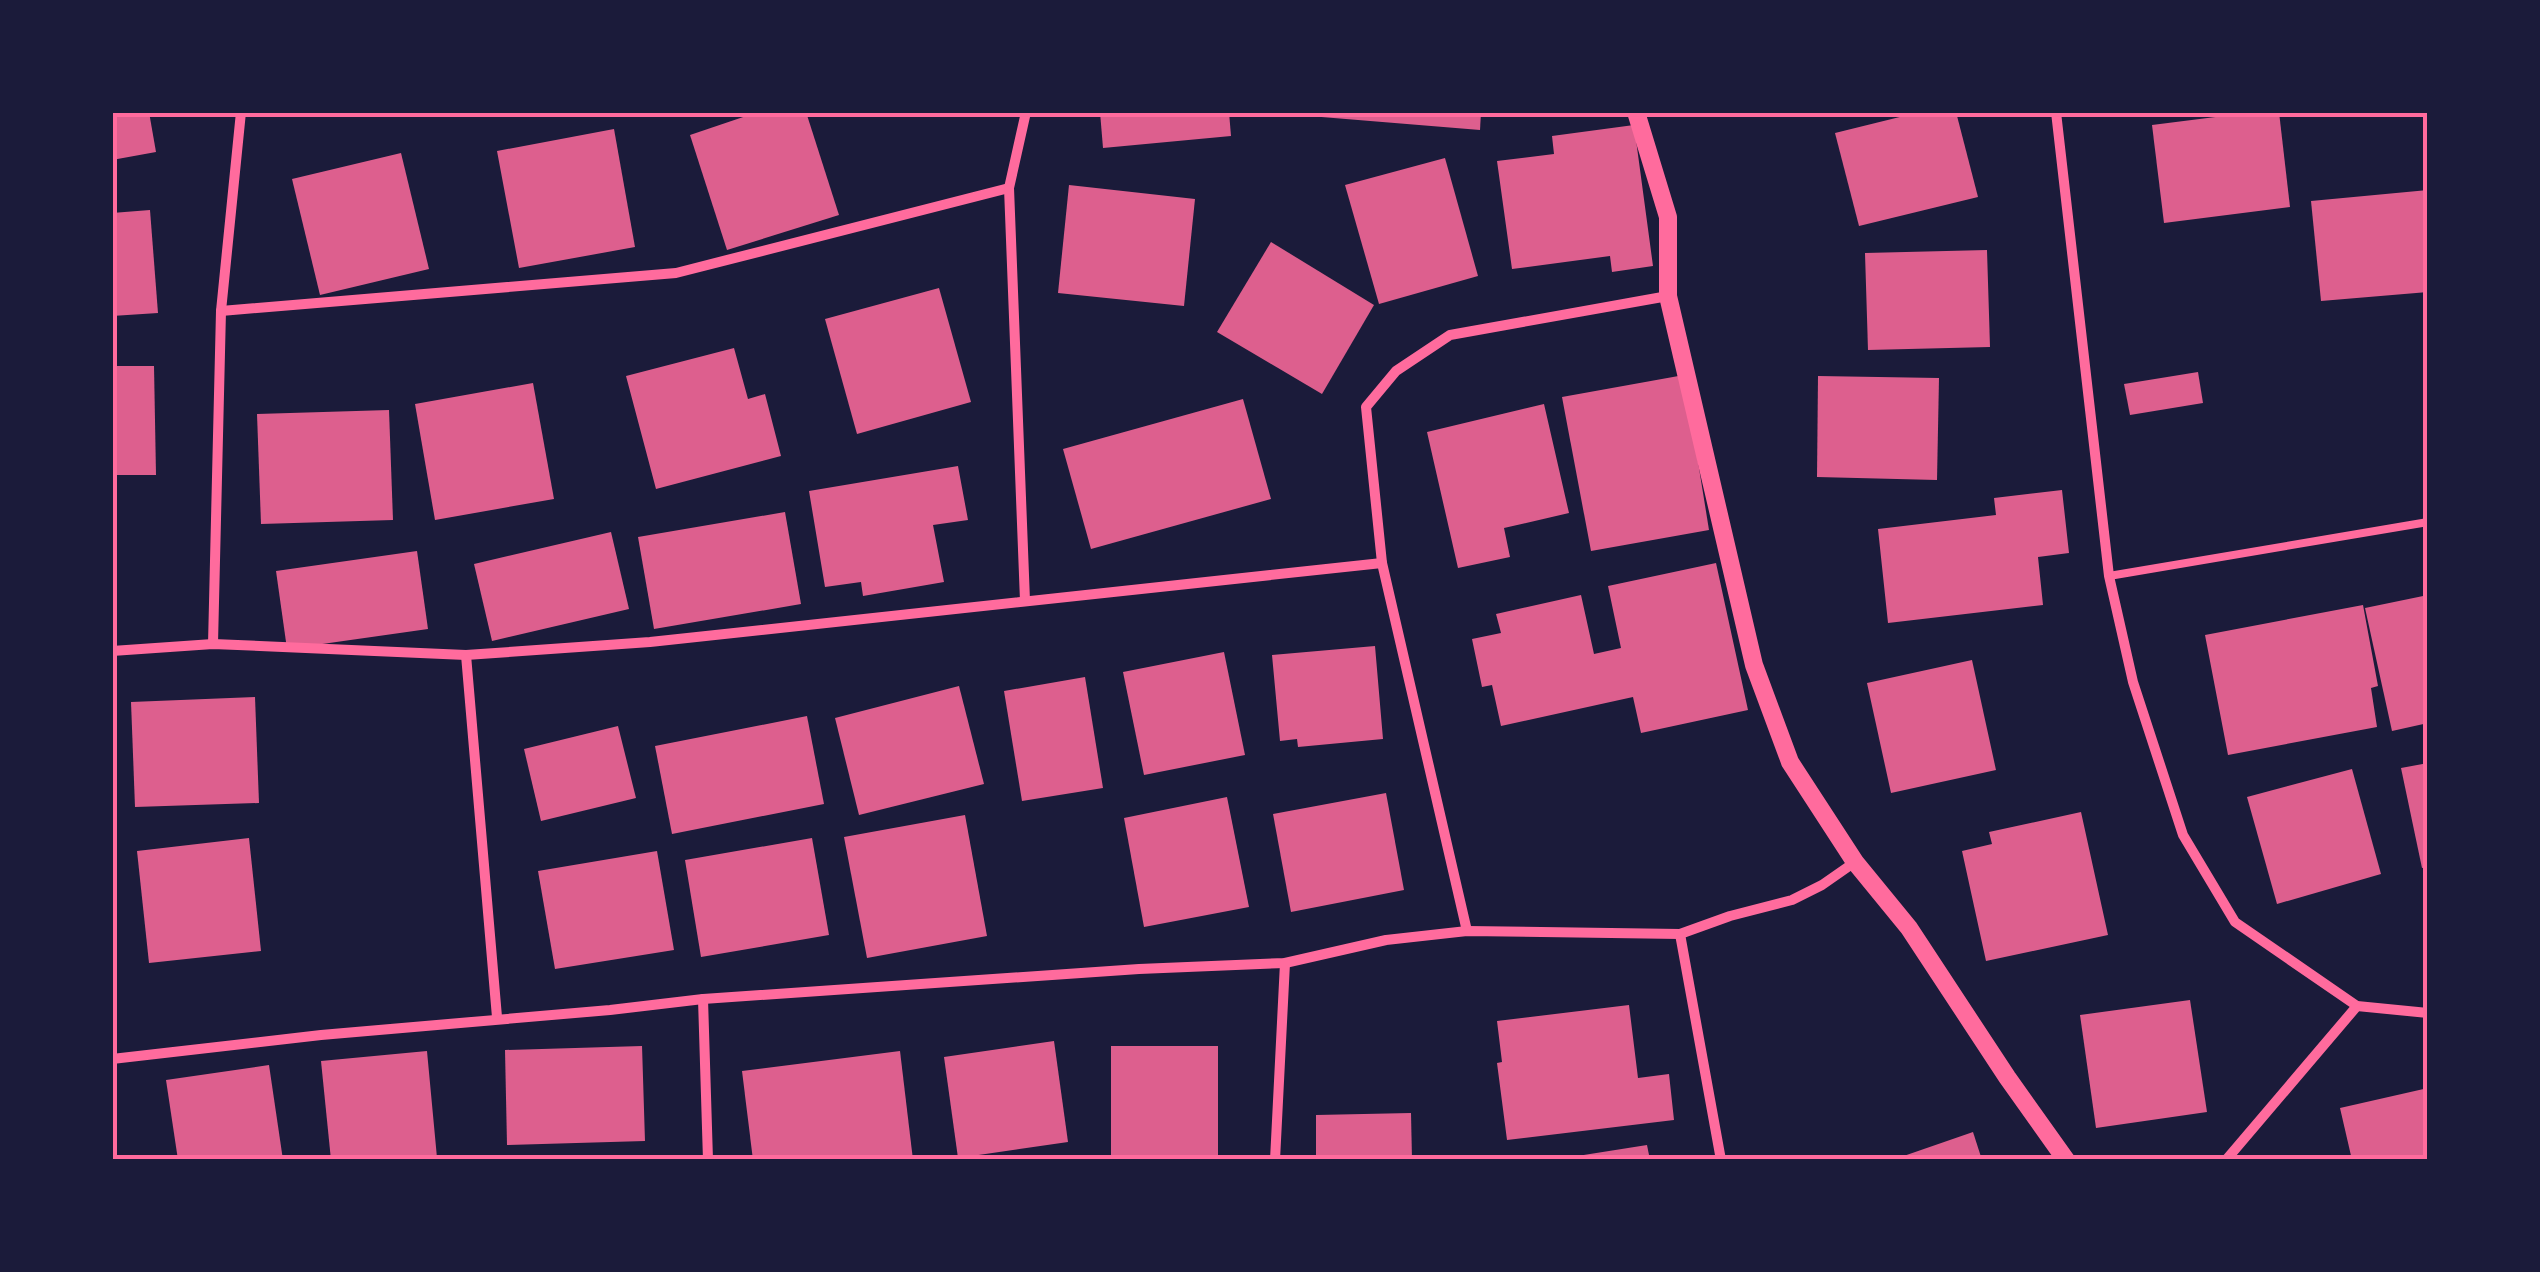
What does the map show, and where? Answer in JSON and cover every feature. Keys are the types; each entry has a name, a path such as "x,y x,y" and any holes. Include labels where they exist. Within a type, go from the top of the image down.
{"street":[{"path":"213,644 221,311 241,112"},
{"path":"1025,601 1009,188 1026,112"},
{"path":"1636,112 1668,217 1668,296 1754,665 1790,762 1855,862 1909,928 2066,1160"},
{"path":"2056,112 2110,576 2133,682 2183,835 2235,922 2357,1006 2428,1013"},
{"path":"221,311 676,273 1009,188"},
{"path":"1466,931 1382,563 1366,407 1396,371 1450,335 1668,296"},
{"path":"112,651 213,644 466,655 650,642 1382,563"},
{"path":"466,655 498,1017"},
{"path":"112,1059 703,998 1285,963 1386,940 1466,931 1680,934 1792,900 1822,886 1855,862"},
{"path":"1680,934 1721,1160"},
{"path":"1275,1160 1285,963"},
{"path":"703,998 708,1160"},
{"path":"2226,1160 2357,1006"}],"lane":[{"path":"2110,576 2428,522"}],"building":[{"path":"112,112 149,112 156,152 112,160"},
{"path":"758,112 806,112 839,215 727,250 690,135"},
{"path":"1100,112 1229,112 1231,136 1103,148"},
{"path":"1297,112 1481,112 1480,130"},
{"path":"1920,112 1956,112 1978,197 1859,226 1835,133"},
{"path":"2279,112 2290,207 2164,223 2152,125"},
{"path":"1634,125 1653,266 1612,272 1610,256 1512,269 1497,161 1554,154 1552,136"},
{"path":"614,129 635,247 519,268 497,151"},
{"path":"401,153 429,269 320,295 292,179"},
{"path":"1445,158 1478,276 1379,304 1345,185"},
{"path":"1069,185 1195,199 1184,306 1058,293"},
{"path":"2428,190 2428,292 2321,301 2311,201"},
{"path":"150,210 158,313 112,316 112,213"},
{"path":"1271,242 1374,305 1322,394 1217,332"},
{"path":"1987,250 1990,347 1868,350 1865,253"},
{"path":"939,288 971,402 857,434 825,319"},
{"path":"734,348 748,399 765,394 781,456 656,489 626,376"},
{"path":"112,366 154,366 156,475 112,475"},
{"path":"2198,372 2203,403 2130,415 2124,384"},
{"path":"1684,375 1709,530 1591,551 1562,397"},
{"path":"1818,376 1939,378 1937,480 1817,477"},
{"path":"533,383 554,499 435,520 415,404"},
{"path":"1243,399 1271,499 1091,549 1063,449"},
{"path":"1544,404 1569,513 1504,528 1510,557 1458,568 1427,432"},
{"path":"389,410 393,520 261,524 257,414"},
{"path":"958,466 968,520 933,525 944,582 863,596 861,582 825,587 809,491"},
{"path":"2062,490 2069,553 2038,557 2043,605 1888,623 1878,529 1996,515 1994,498"},
{"path":"785,512 801,604 654,629 638,537"},
{"path":"611,532 629,609 492,641 474,564"},
{"path":"417,551 428,629 287,649 276,571"},
{"path":"1716,563 1748,710 1641,733 1633,697 1501,726 1492,685 1482,687 1472,639 1501,633 1496,614 1581,595 1594,654 1621,648 1608,586"},
{"path":"2428,595 2428,723 2392,731 2365,608"},
{"path":"2363,605 2378,686 2371,688 2377,727 2228,755 2205,635"},
{"path":"1375,646 1383,739 1298,747 1297,739 1280,741 1272,655"},
{"path":"1224,652 1245,755 1144,775 1123,672"},
{"path":"1972,660 1996,770 1891,793 1867,683"},
{"path":"1085,677 1103,788 1022,801 1004,691"},
{"path":"959,686 984,784 859,815 835,718"},
{"path":"255,697 259,803 135,807 131,702"},
{"path":"807,716 824,804 672,834 655,746"},
{"path":"618,726 636,798 541,821 524,749"},
{"path":"2428,763 2428,867 2422,868 2401,768"},
{"path":"2352,769 2381,874 2277,904 2247,797"},
{"path":"1386,793 1404,890 1291,912 1273,814"},
{"path":"1227,797 1249,907 1144,927 1124,818"},
{"path":"2081,812 2108,935 1986,961 1962,851 1992,844 1989,832"},
{"path":"965,815 987,936 867,958 844,837"},
{"path":"249,838 261,951 149,963 137,851"},
{"path":"812,838 829,935 701,957 685,860"},
{"path":"657,851 674,950 555,969 538,871"},
{"path":"2190,1000 2207,1112 2096,1128 2080,1015"},
{"path":"1629,1005 1638,1078 1669,1074 1674,1120 1507,1140 1497,1063 1502,1062 1497,1021"},
{"path":"1054,1041 1068,1142 958,1158 944,1057"},
{"path":"642,1046 645,1141 507,1145 505,1050"},
{"path":"1111,1046 1218,1046 1218,1160 1111,1160"},
{"path":"427,1051 437,1158 331,1160 321,1061"},
{"path":"900,1051 913,1160 753,1160 742,1071"},
{"path":"269,1065 283,1160 178,1160 166,1080"},
{"path":"2428,1088 2428,1160 2352,1160 2340,1108"},
{"path":"1411,1113 1412,1160 1316,1160 1316,1115"},
{"path":"1973,1132 1982,1160 1895,1160 1895,1159"},
{"path":"1647,1145 1650,1160 1571,1160 1571,1157"}]}
